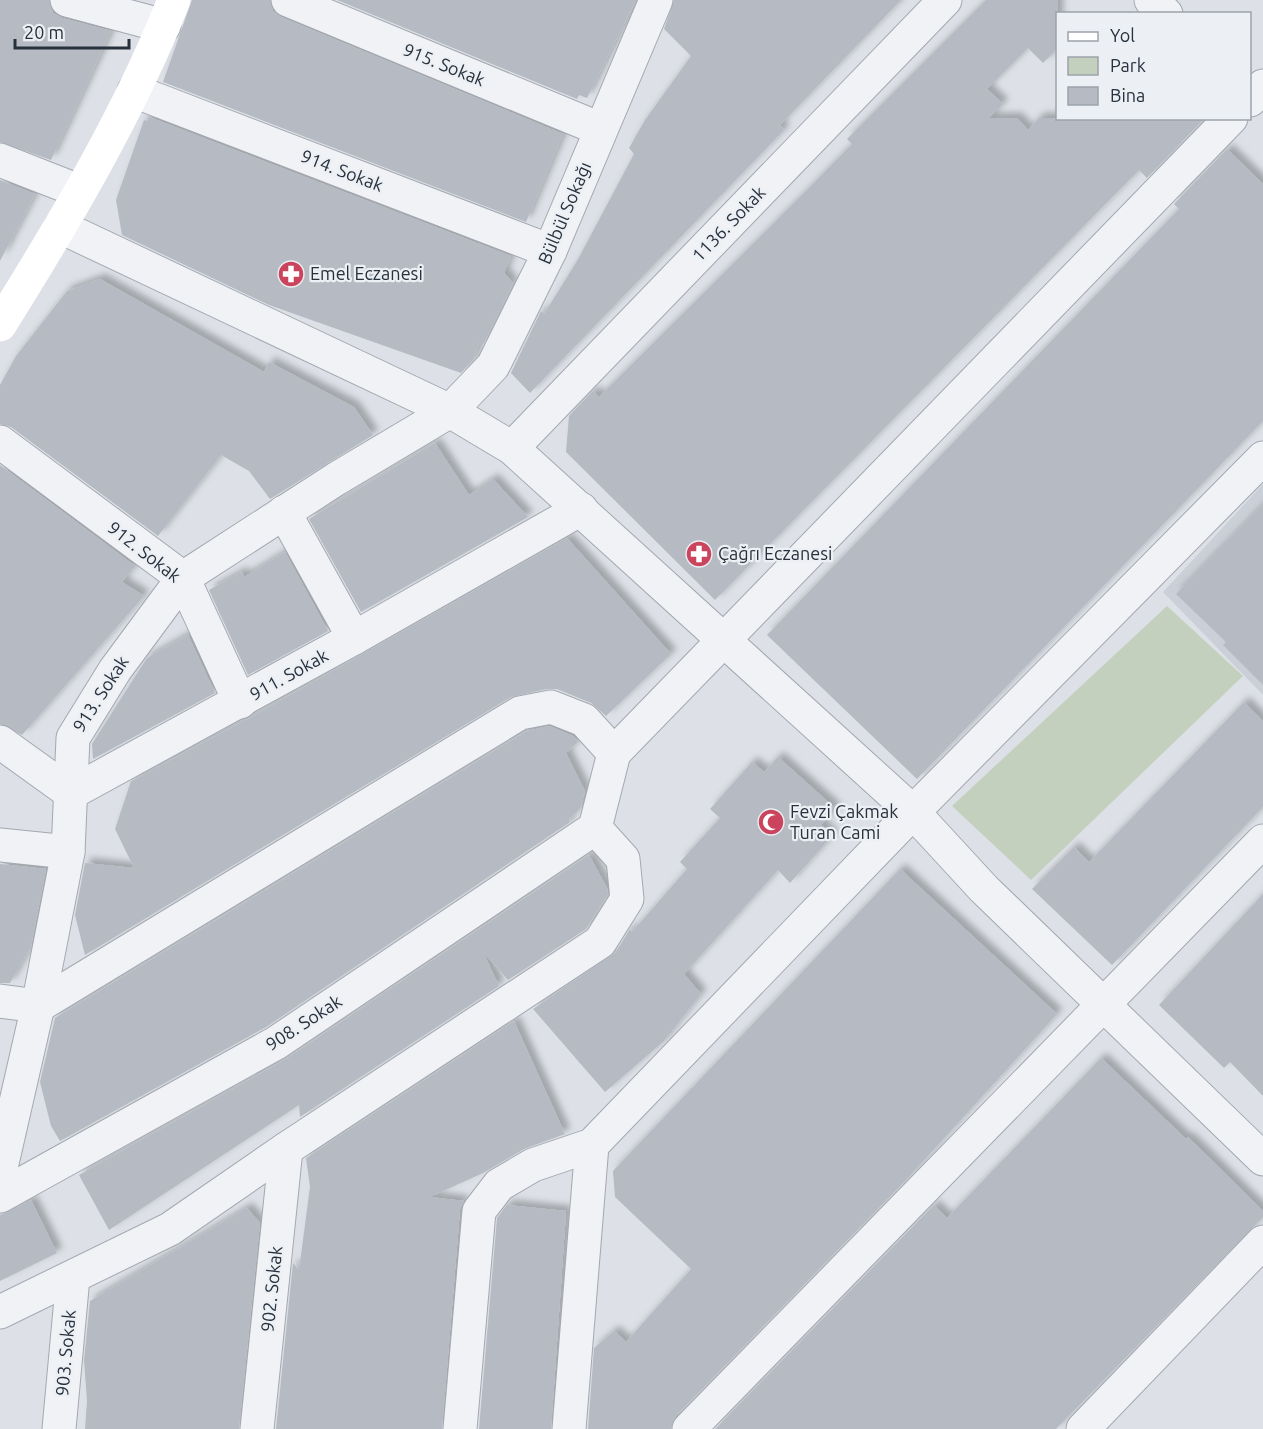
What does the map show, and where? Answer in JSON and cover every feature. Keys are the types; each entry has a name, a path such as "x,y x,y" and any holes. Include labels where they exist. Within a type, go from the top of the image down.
{"street":[{"path":"0,325 61,227 134,91 169,13 67,0"},
{"name":"915. Sokak","path":"288,0 600,129"},
{"name":"Bülbül Sokağı","path":"450,411 493,366 550,251 656,0"},
{"name":"1136. Sokak","path":"512,448 945,0"},
{"path":"1151,0 1164,12"},
{"name":"914. Sokak","path":"134,91 550,251"},
{"path":"0,1312 170,1229 286,1149 600,942 627,899 623,859 595,828 614,753 1229,120"},
{"path":"0,160 79,191"},
{"path":"61,227 450,411 512,448 723,642 913,812 984,889 1104,1002 1263,1159"},
{"name":"913. Sokak","path":"0,1171 38,1006 68,852 73,738 115,670 183,578 284,512 450,411"},
{"name":"912. Sokak","path":"0,442 183,578 240,702"},
{"path":"460,1429 479,1211 499,1185 533,1165 592,1145 913,812 1263,458"},
{"name":"911. Sokak","path":"71,793 354,639 581,509"},
{"path":"284,512 354,639"},
{"path":"0,1001 38,1006 520,713 551,707 584,720 614,753"},
{"path":"0,742 71,793"},
{"name":"908. Sokak","path":"0,1196 276,1043 595,828"},
{"path":"689,1429 1263,841"},
{"path":"0,845 68,852"},
{"path":"569,1429 592,1145"},
{"name":"902. Sokak","path":"257,1429 286,1149"},
{"path":"1083,1429 1263,1242"},
{"name":"903. Sokak","path":"59,1429 73,1277"}],"shaded area":[{"path":"1263,484 1263,695 1163,592"}],"green space":[{"path":"1167,606 1243,676 1031,880 952,806"}],"building":[{"path":"0,0 49,0 53,13 62,18 111,31 51,160 0,142"},
{"path":"192,0 270,0 273,11 281,17 563,134 526,222 163,82"},
{"path":"337,0 636,0 587,98 579,95 577,99"},
{"path":"674,0 901,0 780,125 784,130 530,393 511,373 541,311 544,314 577,261 634,154 629,148 645,120 691,56 664,29"},
{"path":"986,0 1058,0 1056,50 1043,63 1028,48 987,89 1003,104 989,118 1017,118 1028,130 1039,118 1199,120 1201,122 1147,178 1139,170 715,600 566,452 569,416 593,391 599,397 796,201 852,144 847,139"},
{"path":"149,117 511,256 504,273 513,283 483,345 480,342 473,360 461,373 269,305 122,235 116,200 144,120 147,121"},
{"path":"1227,149 1263,184 1263,421 917,779 767,635 1179,209 1174,204"},
{"path":"0,180 35,194 0,261"},
{"path":"100,279 264,372 269,362 354,407 373,435 270,499 249,471 221,455 158,536 11,427 0,424 0,385 16,356 67,291"},
{"path":"435,443 469,495 493,479 528,517 361,612 309,519"},
{"path":"0,465 135,566 122,582 144,596 22,735 0,724"},
{"path":"1263,505 1263,685 1223,645 1226,642 1176,594"},
{"path":"567,538 671,654 606,716 591,703 557,689 511,697 85,955 75,915 85,863 134,868 115,829 131,781 248,719"},
{"path":"285,552 328,631 248,675 209,590 242,572 244,577"},
{"path":"188,635 215,693 93,759 92,744 147,658"},
{"path":"1244,702 1263,721 1263,807 1112,965 1032,889 1074,847 1089,862"},
{"path":"549,726 573,736 578,742 566,753 585,791 580,809 569,819 570,822 266,1027 60,1141 51,1126 40,1082 55,1018 527,731"},
{"path":"778,757 836,809 821,825 833,835 790,883 778,870 684,974 701,994 664,1041 605,1092 533,1009 616,952 630,929 632,932 687,869 680,862 720,818 710,809 752,762 764,772"},
{"path":"589,855 608,894 586,929 508,980 483,952 499,986 300,1117 299,1105 109,1230 79,1175 286,1059"},
{"path":"0,864 46,869 31,946 10,983 0,983"},
{"path":"900,869 1057,1014 907,1179 676,1416 671,1429 588,1429 594,1348 614,1331 626,1342 691,1269 615,1197 613,1171"},
{"path":"1263,894 1263,1096 1230,1062 1224,1068 1159,1005"},
{"path":"514,1021 565,1134 524,1149 485,1172 430,1197 464,1201 460,1209 442,1429 276,1429 293,1263 299,1270 310,1187 306,1158"},
{"path":"1101,1058 1186,1139 1188,1137 1263,1211 1263,1217 1056,1429 715,1429 934,1205 947,1218"},
{"path":"31,1200 57,1253 0,1281 0,1215"},
{"path":"507,1205 566,1211 551,1429 479,1429 497,1218"},
{"path":"247,1208 260,1223 239,1429 85,1429 87,1401 84,1360 90,1301"}],"place":[{"name":"Emel Eczanesi","path":"291,274"},
{"name":"Çağrı Eczanesi","path":"699,554"},
{"name":"Fevzi Çakmak Turan Cami","path":"771,822"}]}
